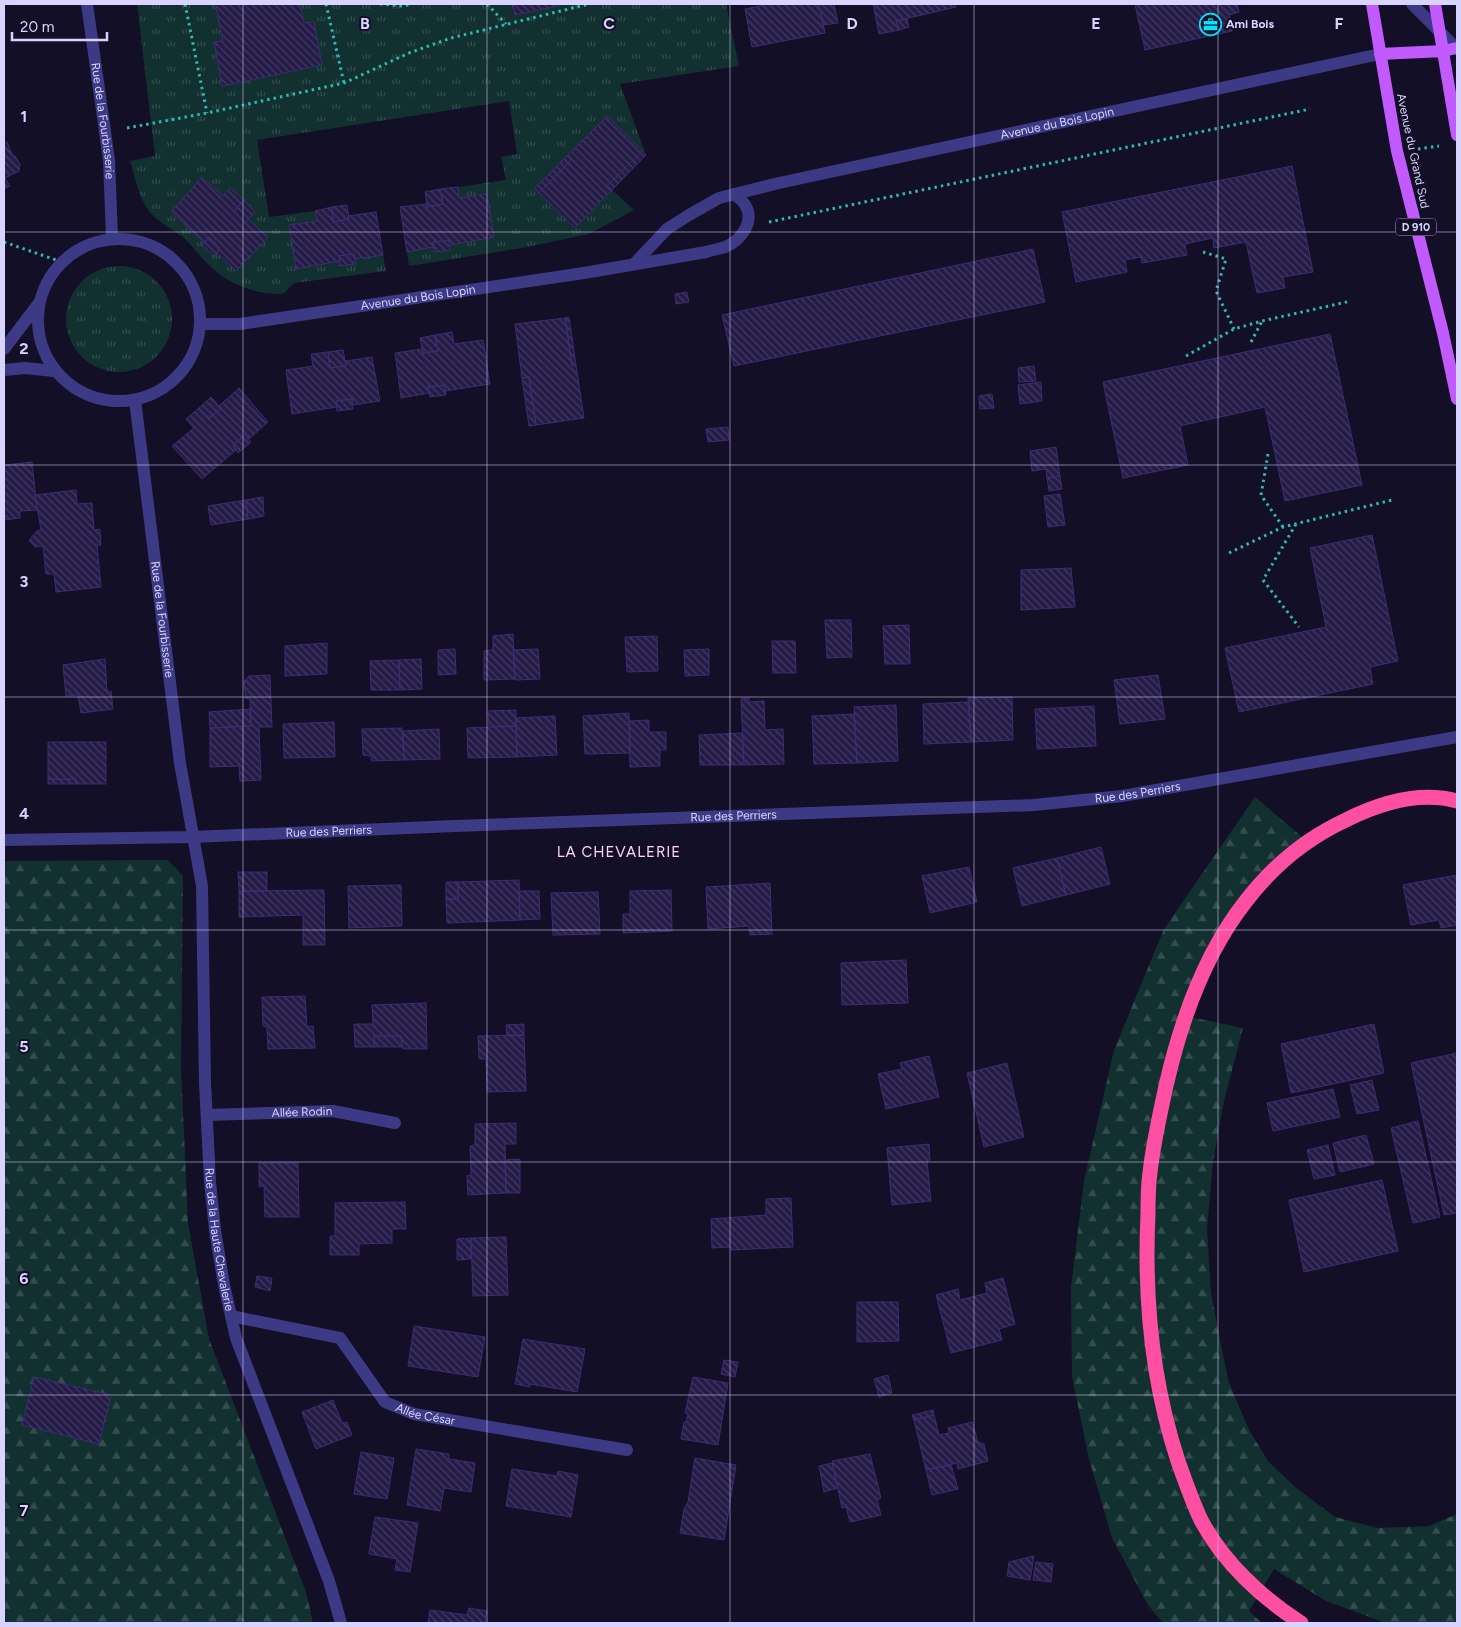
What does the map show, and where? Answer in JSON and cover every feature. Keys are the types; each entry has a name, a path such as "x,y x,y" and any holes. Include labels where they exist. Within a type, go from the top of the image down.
{"highway":[{"path":"1301,1623 1282,1611 1253,1587 1225,1556 1202,1520 1185,1482 1172,1442 1157,1383 1150,1326 1147,1277 1150,1174 1159,1118 1171,1064 1183,1024 1204,969 1230,924 1265,878 1285,859 1308,842 1364,811 1393,802 1424,798 1457,801"}],"main road":[{"name":"D 910","path":"1372,4 1380,54"},
{"path":"1435,4 1457,135"},
{"path":"1380,54 1443,51 1457,48"},
{"path":"1443,51 1457,81"},
{"name":"Avenue du Grand Sud","path":"1380,54 1397,152 1443,333 1457,399"}],"street":[{"name":"Rue de la Fourbisserie","path":"87,4 109,160 112,237"},
{"path":"1412,4 1457,48"},
{"name":"Avenue du Bois Lopin","path":"634,264 667,230 688,215 719,198 779,182 1380,54"},
{"path":"734,194 743,202 748,211 747,225"},
{"name":"Avenue du Bois Lopin","path":"201,324 240,324 584,273 706,252 726,247 738,240 746,230 747,225"},
{"path":"112,237 132,238 149,244 171,257 188,276 198,299 201,324 195,351 181,374 160,391 136,400 113,402 91,397 71,387 54,371 43,350 37,327 39,303 47,281 62,262 86,244 112,237"},
{"path":"4,349 39,303"},
{"path":"4,370 25,368 54,371"},
{"name":"Rue de la Fourbisserie","path":"136,400 180,763 192,837"},
{"name":"Rue des Perriers","path":"4,840 192,837 1034,805 1122,796 1457,737"},
{"name":"Rue de la Haute Chevalerie","path":"192,837 202,886 205,1083 210,1182 215,1230 224,1285 236,1338 329,1581 341,1623"},
{"name":"Allée Rodin","path":"207,1115 333,1111 395,1123"},
{"name":"Allée César","path":"231,1316 340,1338 385,1402 414,1414 627,1450"}],"path":[{"path":"185,4 207,114"},
{"path":"326,4 344,83"},
{"path":"380,4 403,6 412,4"},
{"path":"487,4 506,24"},
{"path":"124,128 207,114 344,83 409,53 450,38 588,4"},
{"path":"747,225 773,222 1310,109"},
{"path":"4,242 62,262"},
{"path":"1203,252 1226,259 1216,291 1234,329"},
{"path":"1186,356 1234,329 1351,301"},
{"path":"1251,342 1262,321"},
{"path":"1268,454 1261,495 1283,527"},
{"path":"1229,553 1283,527 1392,500"},
{"path":"1297,524 1263,580 1299,627"}],"green space":[{"path":"137,4 215,4 223,41 214,43 222,86 322,65 314,22 304,23 300,4 513,4 516,15 566,4 726,4 739,66 620,84 646,155 607,116 535,188 575,228 612,190 634,210 589,234 522,248 409,266 407,252 433,247 434,252 450,249 450,245 494,237 487,194 459,198 458,187 506,180 501,157 517,154 509,101 257,140 269,217 315,211 317,221 296,269 340,261 341,266 355,264 355,259 383,255 386,271 294,283 283,294 272,294 241,286 214,270 183,237 150,213 141,197 130,161 155,156"},
{"path":"119,266 139,270 156,282 168,299 172,319 168,339 156,356 139,368 119,372 99,368 82,356 70,339 66,319 70,299 82,282 99,270"},
{"path":"1255,797 1308,842 1245,902 1186,1016 1243,1028 1224,1101 1213,1162 1207,1228 1211,1293 1228,1380 1249,1430 1268,1461 1295,1487 1335,1517 1378,1528 1429,1526 1457,1514 1457,1623 1383,1622 1326,1601 1274,1569 1249,1611 1262,1623 1163,1623 1148,1605 1112,1538 1089,1459 1072,1377 1071,1287 1084,1181 1114,1050 1164,929"},
{"path":"168,860 183,876 181,1068 188,1223 209,1339 306,1592 313,1623 4,1623 4,861"}],"building":[{"path":"215,4 300,4 304,23 314,22 322,65 222,86 214,42 223,41"},
{"path":"513,4 566,4 515,15"},
{"path":"770,4 819,4 825,33 752,47 745,9"},
{"path":"819,4 834,4 838,23 823,25"},
{"path":"873,4 956,4 956,7 896,21 899,30 879,34"},
{"path":"1135,4 1237,4 1239,12 1229,15 1232,31 1145,50"},
{"path":"907,19 909,27 899,30 896,21"},
{"path":"607,116 642,151 607,186 612,190 575,228 539,193 571,160 567,156"},
{"path":"4,142 7,142 13,156 15,156 20,164 19,171 5,178 10,186 4,189"},
{"path":"642,151 646,155 612,190 607,186"},
{"path":"567,156 571,160 539,193 535,188"},
{"path":"1292,166 1313,272 1283,277 1285,288 1257,293 1246,242 1214,248 1213,238 1185,244 1187,255 1142,263 1141,257 1125,260 1127,272 1076,282 1062,212"},
{"path":"202,177 223,196 230,188 244,200 234,212 245,222 248,219 268,237 236,271 217,253 220,248 209,237 204,242 171,212"},
{"path":"458,187 459,198 487,194 494,237 450,245 449,240 433,242 433,247 407,252 400,207 427,204 427,207 443,204 440,189"},
{"path":"440,189 443,204 427,207 425,192"},
{"path":"244,200 255,212 245,222 234,212"},
{"path":"347,205 349,219 333,222 332,207"},
{"path":"332,207 333,222 349,219 348,216 376,212 383,255 355,259 354,254 339,256 340,261 296,269 289,225 317,221 315,211"},
{"path":"209,237 220,248 214,256 202,245"},
{"path":"449,240 450,250 434,252 433,242"},
{"path":"1033,249 1045,302 734,366 722,315"},
{"path":"354,254 356,264 340,266 339,256"},
{"path":"687,292 689,302 676,304 675,294"},
{"path":"569,317 576,365 572,366 565,318"},
{"path":"565,318 572,366 576,365 584,418 536,425 529,377 522,378 515,324"},
{"path":"452,332 454,344 483,340 490,384 445,391 444,385 428,387 429,393 401,398 395,353 422,349 423,353 438,351 435,335"},
{"path":"1330,334 1362,485 1285,501 1265,407 1180,426 1188,465 1123,478 1103,382"},
{"path":"435,335 438,351 423,353 420,338"},
{"path":"343,350 346,366 330,368 328,352"},
{"path":"328,352 330,368 346,366 345,361 372,357 380,401 352,405 352,399 336,401 337,407 292,414 286,370 313,366 311,354"},
{"path":"1034,366 1036,381 1019,382 1018,368"},
{"path":"529,377 536,425 529,426 522,378"},
{"path":"1041,382 1042,401 1020,404 1018,385"},
{"path":"444,385 446,395 430,397 428,387"},
{"path":"239,388 268,422 249,439 245,435 233,445 236,450 202,479 172,446 194,428 186,419 199,408 209,418"},
{"path":"992,394 994,408 980,409 979,396"},
{"path":"211,397 221,408 209,418 199,408"},
{"path":"352,399 353,409 337,411 336,401"},
{"path":"728,427 729,440 708,442 706,429"},
{"path":"245,435 251,442 238,453 233,445"},
{"path":"1056,447 1060,476 1047,478 1046,469 1032,471 1030,451"},
{"path":"32,462 37,510 20,511 20,518 4,520 4,465"},
{"path":"1060,476 1062,489 1049,491 1047,478"},
{"path":"76,490 77,504 92,503 94,530 100,529 101,545 97,545 101,587 56,592 54,574 46,574 43,546 35,547 29,540 37,531 41,530 35,495"},
{"path":"1060,494 1065,525 1048,527 1044,496"},
{"path":"263,497 264,516 248,519 246,500"},
{"path":"246,500 248,519 211,525 208,506"},
{"path":"1372,535 1398,661 1370,667 1373,684 1239,712 1225,648 1326,627 1310,548"},
{"path":"1071,568 1075,607 1021,610 1021,570"},
{"path":"825,620 851,620 852,657 827,658"},
{"path":"909,625 910,664 885,664 883,626"},
{"path":"513,634 515,679 484,680 484,651 493,650 493,636"},
{"path":"657,636 658,671 627,672 625,637"},
{"path":"772,641 795,641 796,673 773,673"},
{"path":"327,643 327,674 285,676 285,646"},
{"path":"455,649 456,674 438,675 438,650"},
{"path":"538,649 540,679 515,680 513,650"},
{"path":"709,649 709,675 685,676 684,650"},
{"path":"105,659 107,691 111,691 113,709 81,713 78,695 66,696 63,665"},
{"path":"421,659 422,689 400,690 399,660"},
{"path":"399,660 400,690 371,690 370,661"},
{"path":"270,675 272,727 259,727 261,780 240,781 239,766 210,767 210,728 251,726 250,698 246,699 244,681 249,676"},
{"path":"1158,675 1165,719 1120,724 1114,680"},
{"path":"1012,697 1013,740 971,742 968,698"},
{"path":"749,698 749,702 764,701 765,730 783,729 784,764 744,765 741,699"},
{"path":"969,702 971,742 924,744 923,704"},
{"path":"896,705 898,761 857,763 854,707"},
{"path":"1094,706 1096,746 1037,749 1035,709"},
{"path":"250,709 251,726 210,728 209,712"},
{"path":"516,710 516,726 489,727 488,711"},
{"path":"629,713 630,753 585,754 583,716"},
{"path":"854,714 857,763 814,764 812,716"},
{"path":"555,716 557,755 517,757 516,718"},
{"path":"649,720 649,732 666,732 666,750 660,750 660,766 630,767 629,721"},
{"path":"334,722 335,757 284,758 283,724"},
{"path":"516,726 517,757 468,758 467,728"},
{"path":"402,728 404,760 372,761 371,756 363,755 362,729"},
{"path":"439,729 440,759 404,760 403,731"},
{"path":"742,733 744,765 700,765 699,735"},
{"path":"48,742 106,742 106,784 76,784 76,779 48,779"},
{"path":"48,779 76,779 76,784 48,784"},
{"path":"1101,847 1110,884 1066,895 1057,858"},
{"path":"1057,858 1066,895 1022,906 1013,868"},
{"path":"969,867 977,902 930,913 922,876"},
{"path":"238,872 267,872 267,891 239,891"},
{"path":"1457,875 1457,925 1441,928 1439,920 1411,925 1403,885"},
{"path":"519,880 520,920 447,923 446,899 458,899 458,882"},
{"path":"446,882 458,882 458,899 446,899"},
{"path":"770,883 772,934 750,935 749,926 708,929 706,887"},
{"path":"401,885 402,926 349,928 348,886"},
{"path":"324,890 325,945 303,945 303,915 239,917 239,891"},
{"path":"671,890 672,931 623,933 623,914 630,914 630,891"},
{"path":"519,891 539,891 540,919 520,920"},
{"path":"598,892 600,934 553,935 551,893"},
{"path":"906,960 908,1003 842,1005 841,963"},
{"path":"305,996 307,1027 313,1026 315,1048 268,1049 267,1027 263,1026 262,997"},
{"path":"426,1003 427,1049 403,1049 401,1036 374,1036 374,1047 355,1047 354,1024 373,1024 372,1005"},
{"path":"524,1024 524,1035 507,1036 506,1025"},
{"path":"1374,1024 1384,1073 1291,1093 1281,1044"},
{"path":"524,1035 526,1091 487,1092 486,1059 479,1059 478,1036"},
{"path":"374,1036 401,1036 402,1047 374,1047"},
{"path":"1457,1053 1457,1213 1444,1215 1411,1063"},
{"path":"929,1056 939,1097 886,1109 878,1074 902,1069 900,1063"},
{"path":"1007,1063 1024,1137 984,1147 967,1073"},
{"path":"1372,1080 1379,1110 1357,1114 1350,1085"},
{"path":"1333,1089 1340,1117 1273,1131 1267,1103"},
{"path":"1418,1121 1440,1217 1413,1223 1391,1128"},
{"path":"516,1123 516,1144 505,1144 506,1193 468,1195 467,1176 471,1175 470,1146 475,1145 475,1124"},
{"path":"1366,1135 1374,1164 1340,1172 1333,1143"},
{"path":"929,1144 930,1160 927,1161 931,1201 892,1205 887,1148"},
{"path":"1328,1145 1335,1175 1314,1179 1307,1150"},
{"path":"520,1159 520,1193 506,1193 505,1160"},
{"path":"259,1163 298,1163 299,1217 265,1217 264,1186 259,1187"},
{"path":"1382,1180 1398,1251 1304,1272 1289,1200"},
{"path":"791,1198 793,1247 731,1250 731,1247 712,1248 711,1219 766,1215 766,1199"},
{"path":"405,1202 406,1229 392,1229 392,1243 359,1244 359,1255 330,1255 330,1236 335,1236 335,1203"},
{"path":"506,1237 508,1295 473,1296 471,1238"},
{"path":"471,1238 471,1259 457,1260 457,1239"},
{"path":"257,1276 272,1278 270,1291 255,1287"},
{"path":"1003,1278 1015,1324 999,1329 1002,1340 951,1353 936,1295 958,1289 960,1300 987,1293 985,1283"},
{"path":"857,1302 898,1302 899,1341 857,1342"},
{"path":"414,1326 485,1337 478,1377 408,1366"},
{"path":"523,1339 585,1349 577,1392 530,1384 530,1387 515,1384"},
{"path":"724,1360 738,1362 735,1377 721,1374"},
{"path":"888,1375 892,1393 879,1397 874,1379"},
{"path":"34,1377 111,1395 99,1444 22,1425"},
{"path":"693,1377 728,1383 718,1445 681,1439 684,1422 686,1422 688,1413 685,1413"},
{"path":"333,1400 342,1423 347,1422 352,1435 316,1449 302,1412"},
{"path":"933,1410 934,1415 914,1420 912,1415"},
{"path":"934,1415 939,1435 949,1433 948,1428 972,1422 978,1442 984,1444 988,1461 958,1469 957,1463 926,1470 914,1420"},
{"path":"416,1449 449,1454 449,1459 475,1463 471,1492 444,1488 440,1511 407,1505"},
{"path":"361,1452 394,1458 387,1499 354,1494"},
{"path":"870,1454 881,1498 877,1500 881,1515 850,1522 846,1507 842,1508 832,1461"},
{"path":"695,1458 736,1465 724,1540 680,1533 684,1509 688,1502"},
{"path":"832,1463 838,1488 824,1492 819,1466"},
{"path":"951,1465 958,1489 932,1495 926,1470"},
{"path":"512,1469 557,1476 558,1471 578,1475 571,1517 506,1506"},
{"path":"375,1517 418,1523 410,1572 395,1570 397,1559 369,1554"},
{"path":"1034,1556 1030,1580 1007,1576 1009,1562"},
{"path":"1036,1562 1053,1564 1051,1582 1033,1580"},
{"path":"469,1608 487,1611 485,1623 428,1623 430,1610 467,1615"}],"place":[{"name":"Ami Bois","path":"1210,24"}],"district":[{"name":"LA CHEVALERIE","path":"619,852"}]}
